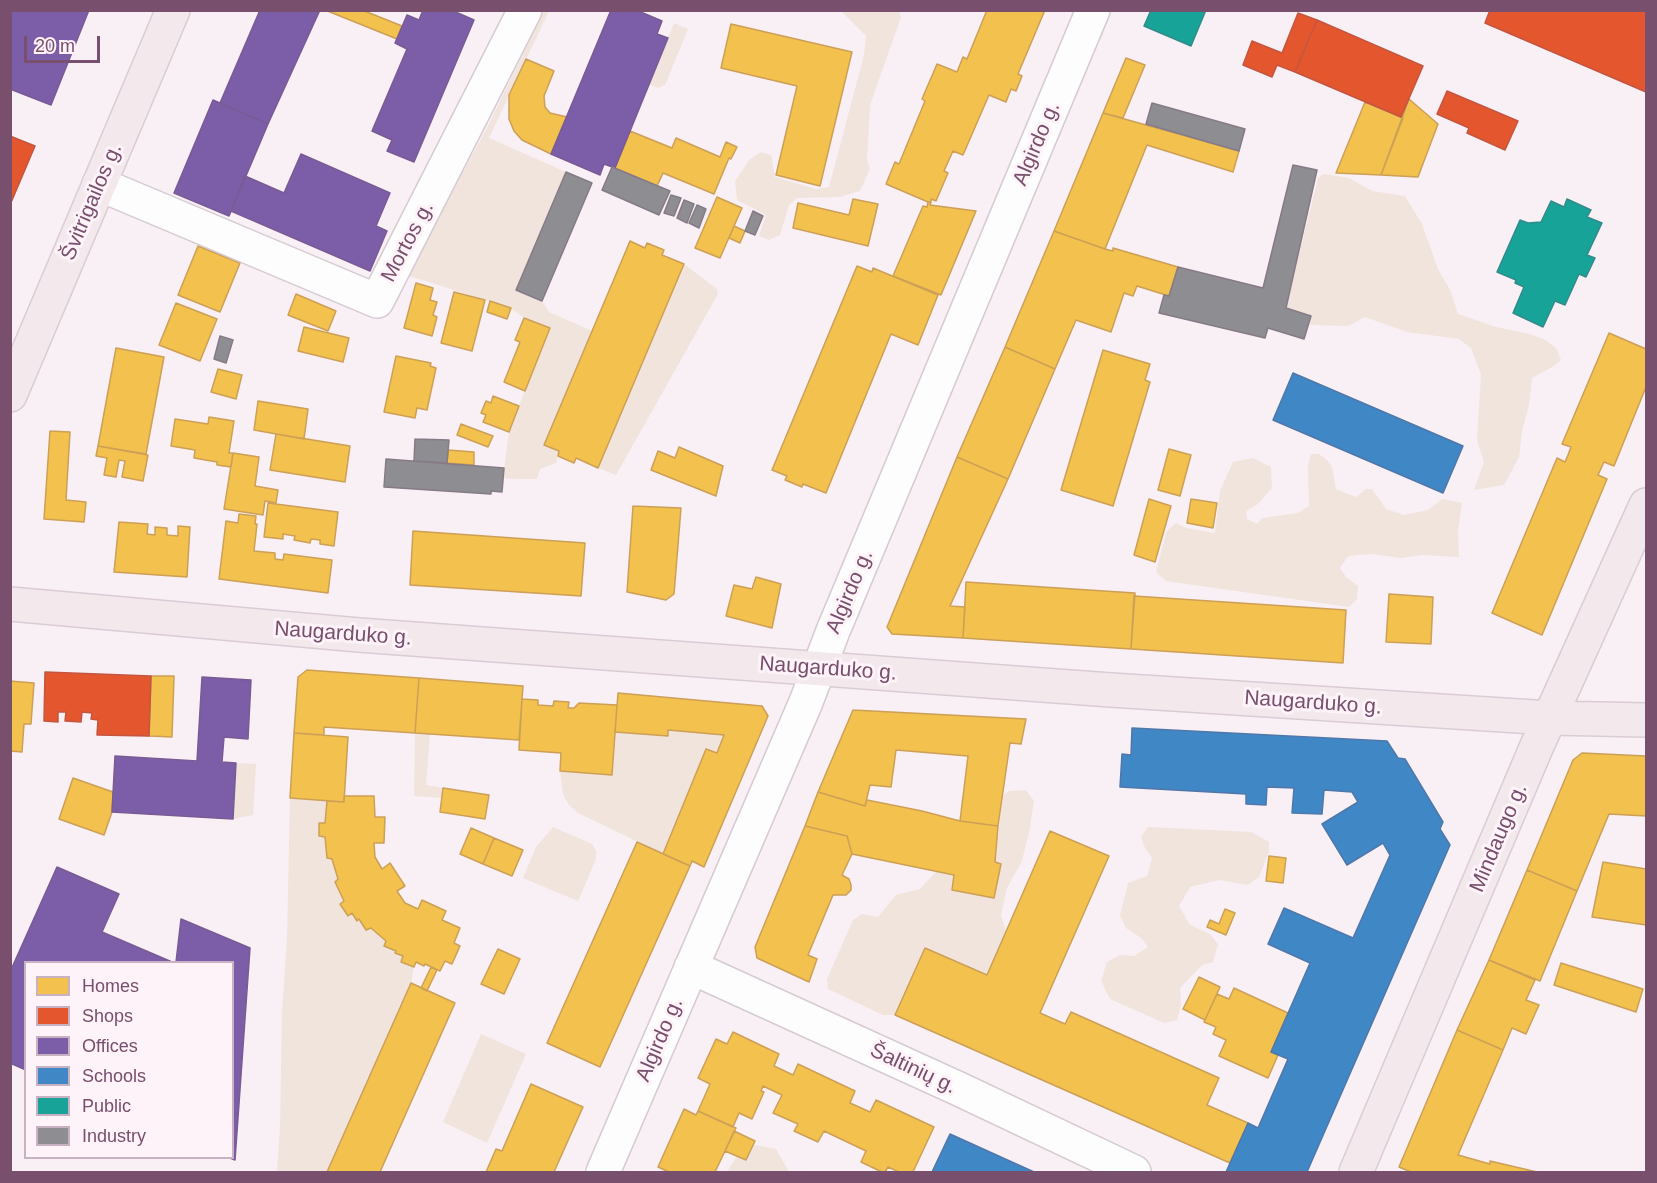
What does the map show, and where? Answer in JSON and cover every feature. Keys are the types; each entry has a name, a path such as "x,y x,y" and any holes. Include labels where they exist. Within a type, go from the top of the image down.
{"main road":[{"name":"Švitrigailos g.","path":"10,395 173,10"},
{"name":"Mindaugo g.","path":"1356,1173 1550,718 1647,505"},
{"name":"Naugarduko g.","path":"10,604 359,635 1123,691 1550,718 1647,720"}],"street":[{"name":"Mortos g.","path":"99,184 377,301 525,10"},
{"name":"Algirdo g.","path":"603,1173 806,702 837,620 1093,10"},
{"name":"Šaltinių g.","path":"692,967 959,1089 1134,1173"}],"shaded area":[{"path":"844,10 899,11 901,17 870,105 867,159 870,169 860,191 839,197 797,198 789,205 780,235 769,240 759,236 766,215 737,200 735,181 750,159 761,152 771,155 775,177 816,189 829,187 864,55 866,36 843,13"},
{"path":"544,11 549,11 489,138 566,172 516,290 542,301 549,312 592,331 544,445 559,451 556,463 540,469 537,479 515,479 503,478 509,432 549,328 524,318 511,308 406,275 486,130"},
{"path":"674,23 688,29 665,85 658,88 649,84"},
{"path":"1324,174 1349,178 1372,191 1405,196 1422,224 1438,269 1451,292 1458,314 1496,327 1544,339 1556,348 1561,360 1532,378 1519,457 1504,485 1474,490 1484,462 1477,440 1481,375 1471,348 1459,339 1407,332 1365,317 1348,326 1313,325 1309,324 1311,316 1286,308 1318,178"},
{"path":"684,264 717,289 718,294 616,475 598,468"},
{"path":"1311,454 1319,454 1332,467 1336,489 1356,497 1366,489 1372,489 1386,509 1404,515 1428,510 1442,499 1462,503 1458,530 1459,557 1422,555 1401,558 1372,554 1348,556 1340,568 1346,577 1358,586 1357,599 1349,607 1166,581 1156,572 1166,532 1176,523 1186,528 1215,533 1220,491 1233,462 1253,458 1271,467 1272,488 1258,504 1246,511 1247,519 1257,524 1262,518 1298,513 1309,506 1308,466"},
{"path":"668,730 724,735 717,753 706,749 663,854 578,813 569,805 563,794 560,771 612,775 615,732"},
{"path":"415,733 430,734 426,785 443,788 442,798 414,796"},
{"path":"236,763 256,764 253,815 233,819"},
{"path":"1026,790 1034,801 1029,833 1022,861 1007,888 1001,915 1006,932 987,975 925,948 895,1015 883,1015 828,989 827,979 853,920 862,914 878,917 896,895 920,889 937,871 954,875 952,890 994,898 1001,864 995,862 1003,796 1009,791"},
{"path":"290,798 327,801 327,815 325,815 325,823 319,823 319,836 325,837 327,858 332,859 338,879 335,882 344,901 340,905 347,916 352,913 366,930 371,928 386,941 384,946 403,956 401,962 414,967 411,983 327,1172 277,1172 287,938"},
{"path":"553,827 592,844 596,851 596,859 578,901 523,878 536,847"},
{"path":"1148,827 1251,832 1269,842 1269,852 1259,877 1248,885 1219,880 1190,887 1179,906 1190,925 1210,934 1218,944 1213,962 1202,965 1180,988 1181,1005 1177,1020 1164,1023 1110,999 1101,981 1107,962 1120,955 1134,956 1148,947 1141,938 1126,928 1120,915 1128,883 1147,876 1152,858 1141,837"},
{"path":"481,1034 526,1054 487,1143 443,1122"},
{"path":"749,1144 776,1149 789,1172 727,1172 740,1151"}],"building: Homes":[{"path":"325,10 362,10 402,26 397,39"},
{"path":"987,10 1045,10 1018,74 1022,76 1016,91 1011,89 1006,102 989,95 963,155 953,151 944,171 948,173 936,201 931,199 931,202 928,202 886,184 895,162 899,164 925,101 922,99 937,64 957,72 963,57 967,59"},
{"path":"731,24 852,52 820,186 776,175 797,86 721,68"},
{"path":"1126,58 1145,65 1123,118 1103,113"},
{"path":"526,59 554,71 544,96 545,107 550,113 567,117 551,154 522,140 514,131 509,119 509,95"},
{"path":"1409,99 1438,124 1418,177 1381,175"},
{"path":"1365,102 1403,118 1381,175 1336,173"},
{"path":"1103,113 1239,151 1233,172 1147,145 1105,249 1054,231"},
{"path":"630,131 672,148 676,138 720,157 726,142 737,147 731,159 729,158 714,194 663,173 657,186 615,168"},
{"path":"717,197 742,208 720,258 695,248"},
{"path":"853,199 878,204 868,246 793,228 798,203 849,215"},
{"path":"928,202 931,202 930,205 976,211 941,295 893,276 923,206 927,207"},
{"path":"734,226 745,231 740,243 729,238"},
{"path":"1054,231 1105,249 1113,251 1113,248 1178,267 1169,296 1137,286 1133,296 1124,293 1111,332 1076,320 1055,369 1005,347"},
{"path":"630,241 645,248 647,243 664,250 662,255 684,264 598,468 576,458 574,463 558,456 559,451 544,445"},
{"path":"198,246 240,263 220,312 178,295"},
{"path":"857,266 872,272 873,268 938,295 918,345 891,334 826,493 785,480 787,476 772,470"},
{"path":"416,283 433,288 430,300 437,302 433,315 437,317 432,336 404,328"},
{"path":"454,292 485,300 472,351 441,343"},
{"path":"296,294 336,311 328,331 288,315"},
{"path":"490,301 511,308 507,319 487,312"},
{"path":"176,303 217,319 200,361 159,345"},
{"path":"524,318 550,328 525,391 504,382 520,342 515,340"},
{"path":"304,327 349,338 343,362 298,351"},
{"path":"1609,333 1646,349 1646,387 1614,466 1604,462 1598,475 1607,479 1542,635 1492,613 1557,458 1565,462 1568,455 1571,447 1562,444"},
{"path":"1005,347 1055,369 1008,479 957,457"},
{"path":"116,348 164,357 146,454 98,446"},
{"path":"1103,350 1150,364 1145,380 1150,382 1113,506 1061,490"},
{"path":"396,356 431,363 430,366 436,368 427,410 417,408 415,418 384,412"},
{"path":"218,369 242,375 236,399 211,392"},
{"path":"493,396 519,406 509,432 483,422 486,415 481,413 486,401 491,403"},
{"path":"258,401 308,409 304,439 254,430"},
{"path":"209,417 234,421 229,453 233,453 231,467 194,458 195,450 171,446 175,419 208,424"},
{"path":"461,424 493,436 488,447 457,435"},
{"path":"50,431 70,432 66,500 86,502 84,522 44,519"},
{"path":"276,434 350,446 345,482 270,470"},
{"path":"98,446 148,455 143,481 122,477 125,461 119,460 116,477 104,475 107,458 96,456"},
{"path":"679,447 723,466 716,496 651,470 658,451 675,458"},
{"path":"1169,449 1191,455 1180,496 1158,490"},
{"path":"448,450 474,452 474,465 447,463"},
{"path":"233,453 259,457 255,486 278,490 276,503 265,501 263,515 224,509"},
{"path":"957,457 1008,479 950,606 965,607 963,638 892,634 887,627"},
{"path":"1149,499 1171,506 1155,562 1134,555"},
{"path":"1191,499 1217,503 1213,528 1187,523"},
{"path":"268,503 338,512 334,546 320,544 320,540 311,539 310,543 294,540 295,536 283,534 283,539 264,537"},
{"path":"633,506 681,508 674,594 666,600 627,592"},
{"path":"239,514 256,516 254,551 275,553 275,559 283,560 284,554 332,560 328,593 219,579 226,521 238,523"},
{"path":"119,522 148,524 147,534 155,535 155,527 167,528 167,535 178,536 178,526 190,527 187,577 114,572"},
{"path":"413,531 585,543 581,596 410,585"},
{"path":"756,577 781,584 772,628 726,616 734,585 752,589"},
{"path":"966,582 1135,593 1131,649 963,638"},
{"path":"1389,594 1433,597 1431,644 1386,642"},
{"path":"1134,596 1346,610 1343,663 1131,649"},
{"path":"307,670 419,678 415,733 324,727 324,735 294,733 298,677"},
{"path":"151,676 174,676 172,737 149,736"},
{"path":"419,678 523,686 519,740 415,733"},
{"path":"10,681 34,683 31,724 24,724 22,752 10,751"},
{"path":"618,693 762,706 768,716 704,867 692,861 690,866 663,854 706,749 717,753 724,735 668,730 668,736 615,732"},
{"path":"522,699 538,700 538,705 553,706 554,701 569,702 568,708 574,708 579,703 617,705 612,775 560,771 561,753 519,750"},
{"path":"853,710 1026,719 1021,744 1010,743 998,826 960,821 968,756 896,750 891,787 870,785 865,806 818,792"},
{"path":"294,733 348,737 344,802 290,798"},
{"path":"1582,753 1646,756 1646,816 1609,814 1577,891 1527,870 1573,760"},
{"path":"73,778 113,792 112,812 104,835 59,819"},
{"path":"443,788 489,795 485,819 440,812"},
{"path":"818,792 865,806 867,800 960,821 998,826 995,862 1001,864 994,898 952,890 954,875 852,854 847,836 805,826"},
{"path":"344,796 374,796 375,817 385,817 384,843 374,843 375,857 382,869 390,863 405,886 397,891 405,903 418,909 422,900 446,911 442,920 460,928 454,943 460,946 452,964 445,961 440,971 425,964 424,966 416,962 414,967 401,962 403,956 384,946 386,941 371,928 366,930 352,913 348,916 340,904 344,901 335,882 338,879 332,859 327,858 325,837 319,836 319,823 325,823 327,801 344,802"},
{"path":"805,826 847,836 852,854 842,875 849,879 851,890 846,895 833,895 808,955 817,959 809,982 757,958 755,947"},
{"path":"471,828 494,838 483,864 460,854"},
{"path":"1050,831 1109,856 1040,1013 1065,1024 1071,1012 1219,1078 1207,1105 1248,1123 1230,1163 895,1015 925,948 987,975"},
{"path":"494,838 523,850 512,876 483,864"},
{"path":"637,842 690,866 600,1067 547,1043"},
{"path":"1269,856 1286,858 1283,883 1266,881"},
{"path":"1603,862 1646,869 1646,925 1592,917"},
{"path":"1527,870 1577,891 1540,981 1489,960"},
{"path":"1225,909 1235,913 1226,935 1207,927 1210,920 1219,924"},
{"path":"498,949 520,959 504,994 481,984"},
{"path":"1489,960 1535,980 1526,1000 1539,1005 1526,1034 1512,1028 1503,1050 1457,1030"},
{"path":"1561,963 1643,989 1636,1012 1554,985"},
{"path":"431,967 437,970 427,991 421,988"},
{"path":"1199,977 1220,987 1205,1020 1183,1009"},
{"path":"411,983 455,1003 380,1172 327,1172"},
{"path":"1234,988 1288,1013 1271,1052 1278,1055 1268,1078 1219,1056 1226,1040 1213,1034 1216,1027 1204,1022 1217,994 1229,999"},
{"path":"1457,1030 1503,1050 1458,1155 1490,1164 1490,1161 1537,1172 1411,1172 1399,1167"},
{"path":"733,1032 779,1054 774,1066 793,1075 798,1064 855,1091 850,1103 870,1112 876,1100 934,1127 913,1172 899,1172 888,1167 885,1172 882,1172 861,1162 866,1151 824,1131 818,1142 794,1131 798,1124 773,1113 782,1095 763,1086 761,1091 764,1092 752,1119 739,1113 733,1127 698,1111 710,1084 698,1078 716,1039 727,1044"},
{"path":"531,1084 583,1107 554,1172 486,1172 496,1149 502,1151"},
{"path":"684,1109 696,1115 698,1111 736,1128 715,1172 669,1172 658,1167"},
{"path":"734,1131 755,1141 746,1160 725,1151"}],"building: Shops":[{"path":"1490,10 1646,10 1646,92 1485,23"},
{"path":"1298,13 1317,20 1295,72 1277,65 1272,77 1243,65 1252,41 1282,53"},
{"path":"1317,20 1423,66 1401,117 1295,72"},
{"path":"1447,91 1518,121 1505,150 1467,133 1469,128 1437,114"},
{"path":"10,136 35,146 10,205"},
{"path":"45,672 151,676 149,736 97,735 98,720 91,719 92,713 82,712 81,722 65,721 66,712 58,712 58,722 44,721"}],"building: Offices":[{"path":"10,10 89,10 51,105 10,89"},
{"path":"260,10 320,10 268,124 220,103"},
{"path":"423,10 451,10 474,20 414,162 387,151 392,140 372,131 407,49 395,43 407,15 419,20"},
{"path":"611,10 636,10 662,21 657,34 668,38 615,168 604,164 600,175 551,154"},
{"path":"213,100 268,124 229,216 174,193"},
{"path":"301,154 390,193 376,226 387,231 370,271 231,211 245,176 284,193"},
{"path":"202,677 251,680 248,739 224,737 222,762 236,763 233,819 112,812 115,756 197,761"},
{"path":"57,867 119,894 102,932 170,961 24,961 24,1069 10,1063 10,972"},
{"path":"181,919 250,948 235,1160 232,1159 234,961 176,961"}],"building: Schools":[{"path":"1293,373 1463,446 1443,493 1273,420"},
{"path":"1132,728 1387,741 1398,758 1405,759 1443,822 1440,829 1450,845 1307,1172 1226,1172 1248,1123 1258,1128 1288,1059 1271,1052 1310,963 1268,944 1284,908 1353,938 1390,855 1383,843 1347,865 1322,824 1358,802 1352,792 1324,790 1322,814 1292,813 1294,788 1267,787 1266,805 1246,804 1246,794 1120,787 1122,754 1131,755"},
{"path":"950,1134 1034,1172 932,1172"}],"building: Public":[{"path":"1151,10 1206,10 1191,46 1144,26"},
{"path":"1567,199 1591,210 1587,217 1602,223 1587,255 1595,258 1586,277 1579,274 1565,305 1555,301 1543,327 1513,313 1524,287 1515,283 1516,280 1497,272 1520,220 1528,223 1541,222 1551,201 1564,207"}],"building: Industry":[{"path":"1152,103 1245,129 1239,151 1146,124"},
{"path":"1293,165 1317,170 1286,308 1311,316 1304,339 1268,328 1265,338 1159,313 1164,295 1169,296 1178,267 1263,288"},
{"path":"612,167 670,191 659,215 602,190"},
{"path":"566,172 592,183 542,301 516,290"},
{"path":"671,195 681,198 674,216 664,213"},
{"path":"684,200 694,204 687,223 677,218"},
{"path":"697,205 706,209 699,228 689,223"},
{"path":"753,211 763,216 755,235 745,231"},
{"path":"220,336 233,340 226,363 214,359"},
{"path":"415,439 449,440 447,463 414,461"},
{"path":"386,459 504,468 502,492 491,491 491,494 384,487"}]}
